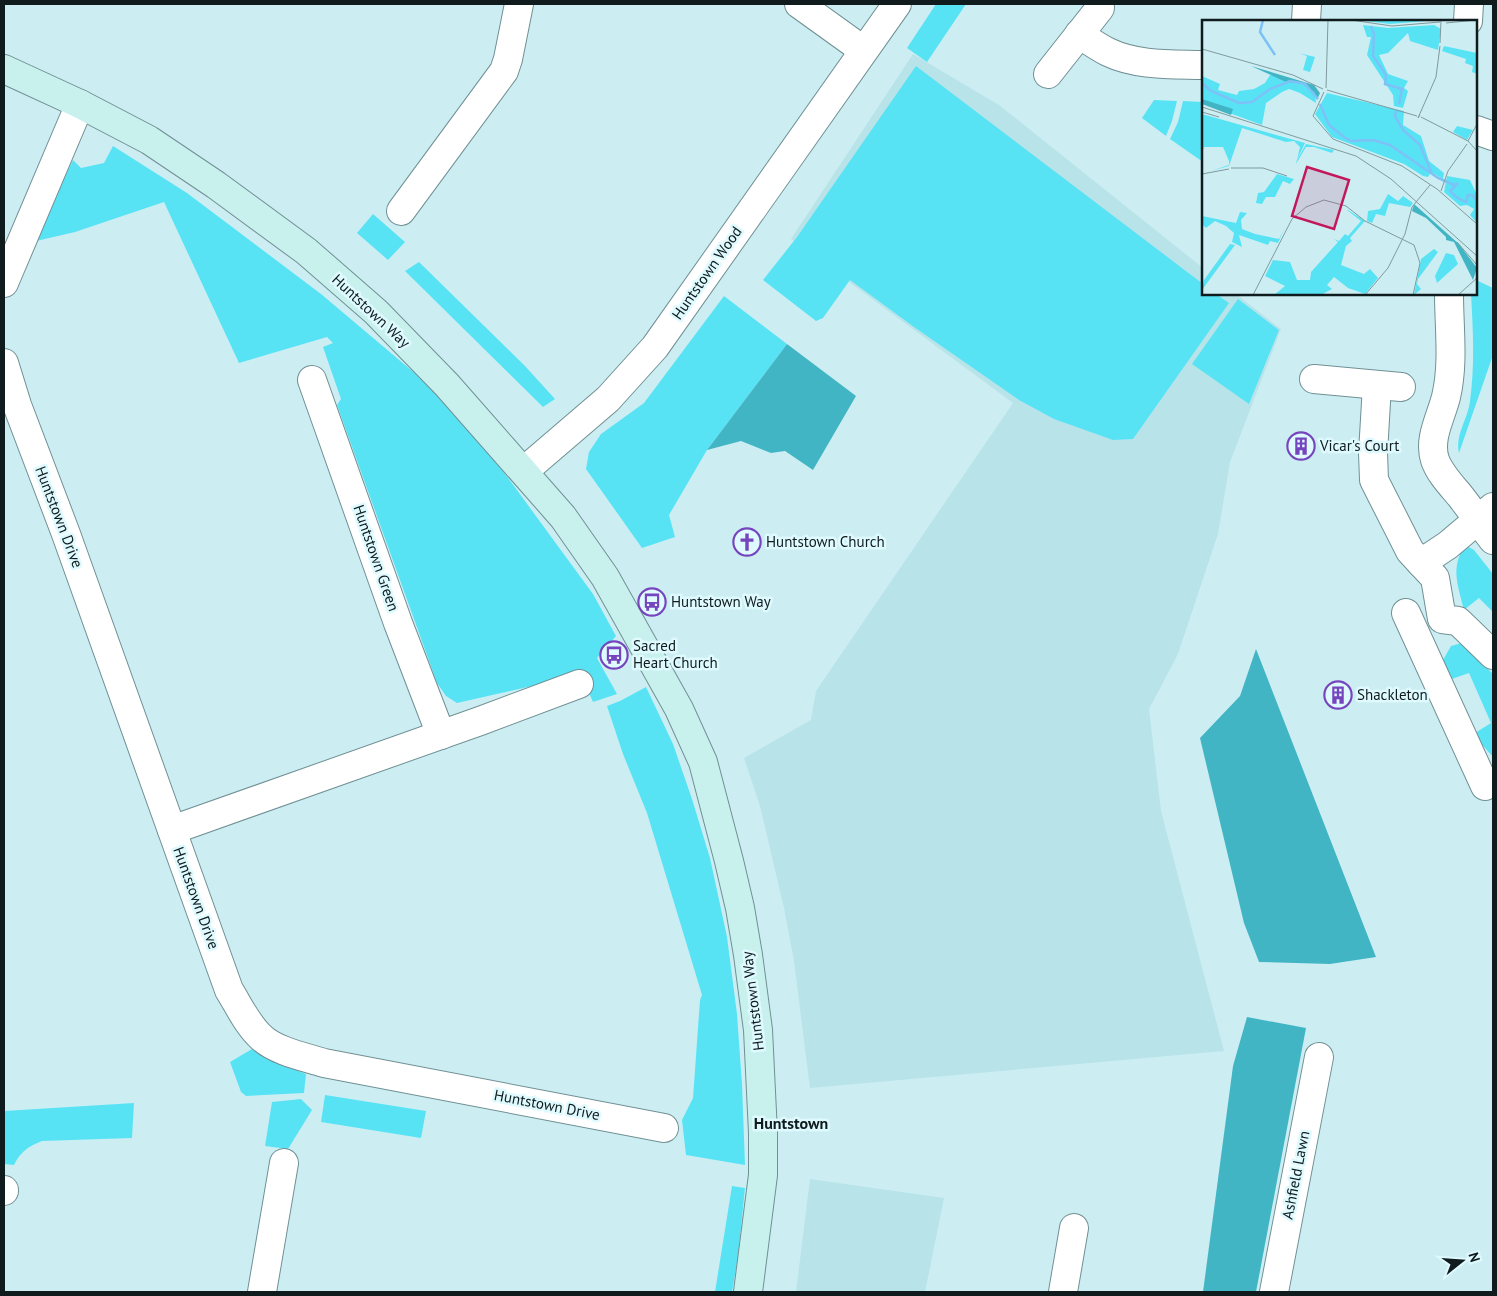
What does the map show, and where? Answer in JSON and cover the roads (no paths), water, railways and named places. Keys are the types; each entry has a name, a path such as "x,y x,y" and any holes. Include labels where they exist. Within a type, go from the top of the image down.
{"street":[{"path":"401,211 504,71 519,4"},
{"path":"799,4 863,50"},
{"name":"Huntstown Wood","path":"524,471 608,398 655,347 897,4"},
{"path":"1306,20 1307,4"},
{"path":"1468,20 1469,4"},
{"path":"1048,74 1100,8"},
{"path":"1079,34 1109,52 1127,59 1148,63 1202,65"},
{"name":"Huntstown Way","path":"4,69 80,104 149,140 184,162 306,251 376,312 447,385 563,517 605,577 679,709 703,762 740,908 758,1030 763,1125 763,1176 748,1292"},
{"path":"4,283 80,104"},
{"path":"1477,130 1493,136"},
{"path":"1422,563 1448,545 1488,522 1440,470 1435,460 1433,448 1435,431 1446,396 1449,376 1451,350 1449,295"},
{"name":"Huntstown Drive","path":"4,363 10,408 66,534 229,990 244,1015 262,1038 287,1051 324,1062 664,1128"},
{"path":"1314,379 1389,386 1373,453 1374,480 1410,551 1435,578 1442,619 1422,649"},
{"name":"Huntstown Green","path":"312,380 398,623 441,735"},
{"path":"1406,613 1485,786"},
{"path":"1442,619 1458,621 1493,655"},
{"path":"172,830 441,735 578,684"},
{"name":"Ashfield Lawn","path":"1274,1292 1319,1057"},
{"path":"262,1292 284,1163"},
{"path":"1063,1292 1074,1228"}],"place":[{"name":"Vicar's Court","path":"1301,446"},
{"name":"Huntstown Church","path":"747,542"},
{"name":"Huntstown Way","path":"652,602"},
{"name":"Sacred Heart Church","path":"614,655"},
{"name":"Shackleton","path":"1338,695"}],"district":[{"name":"Huntstown","path":"791,1123"}]}
